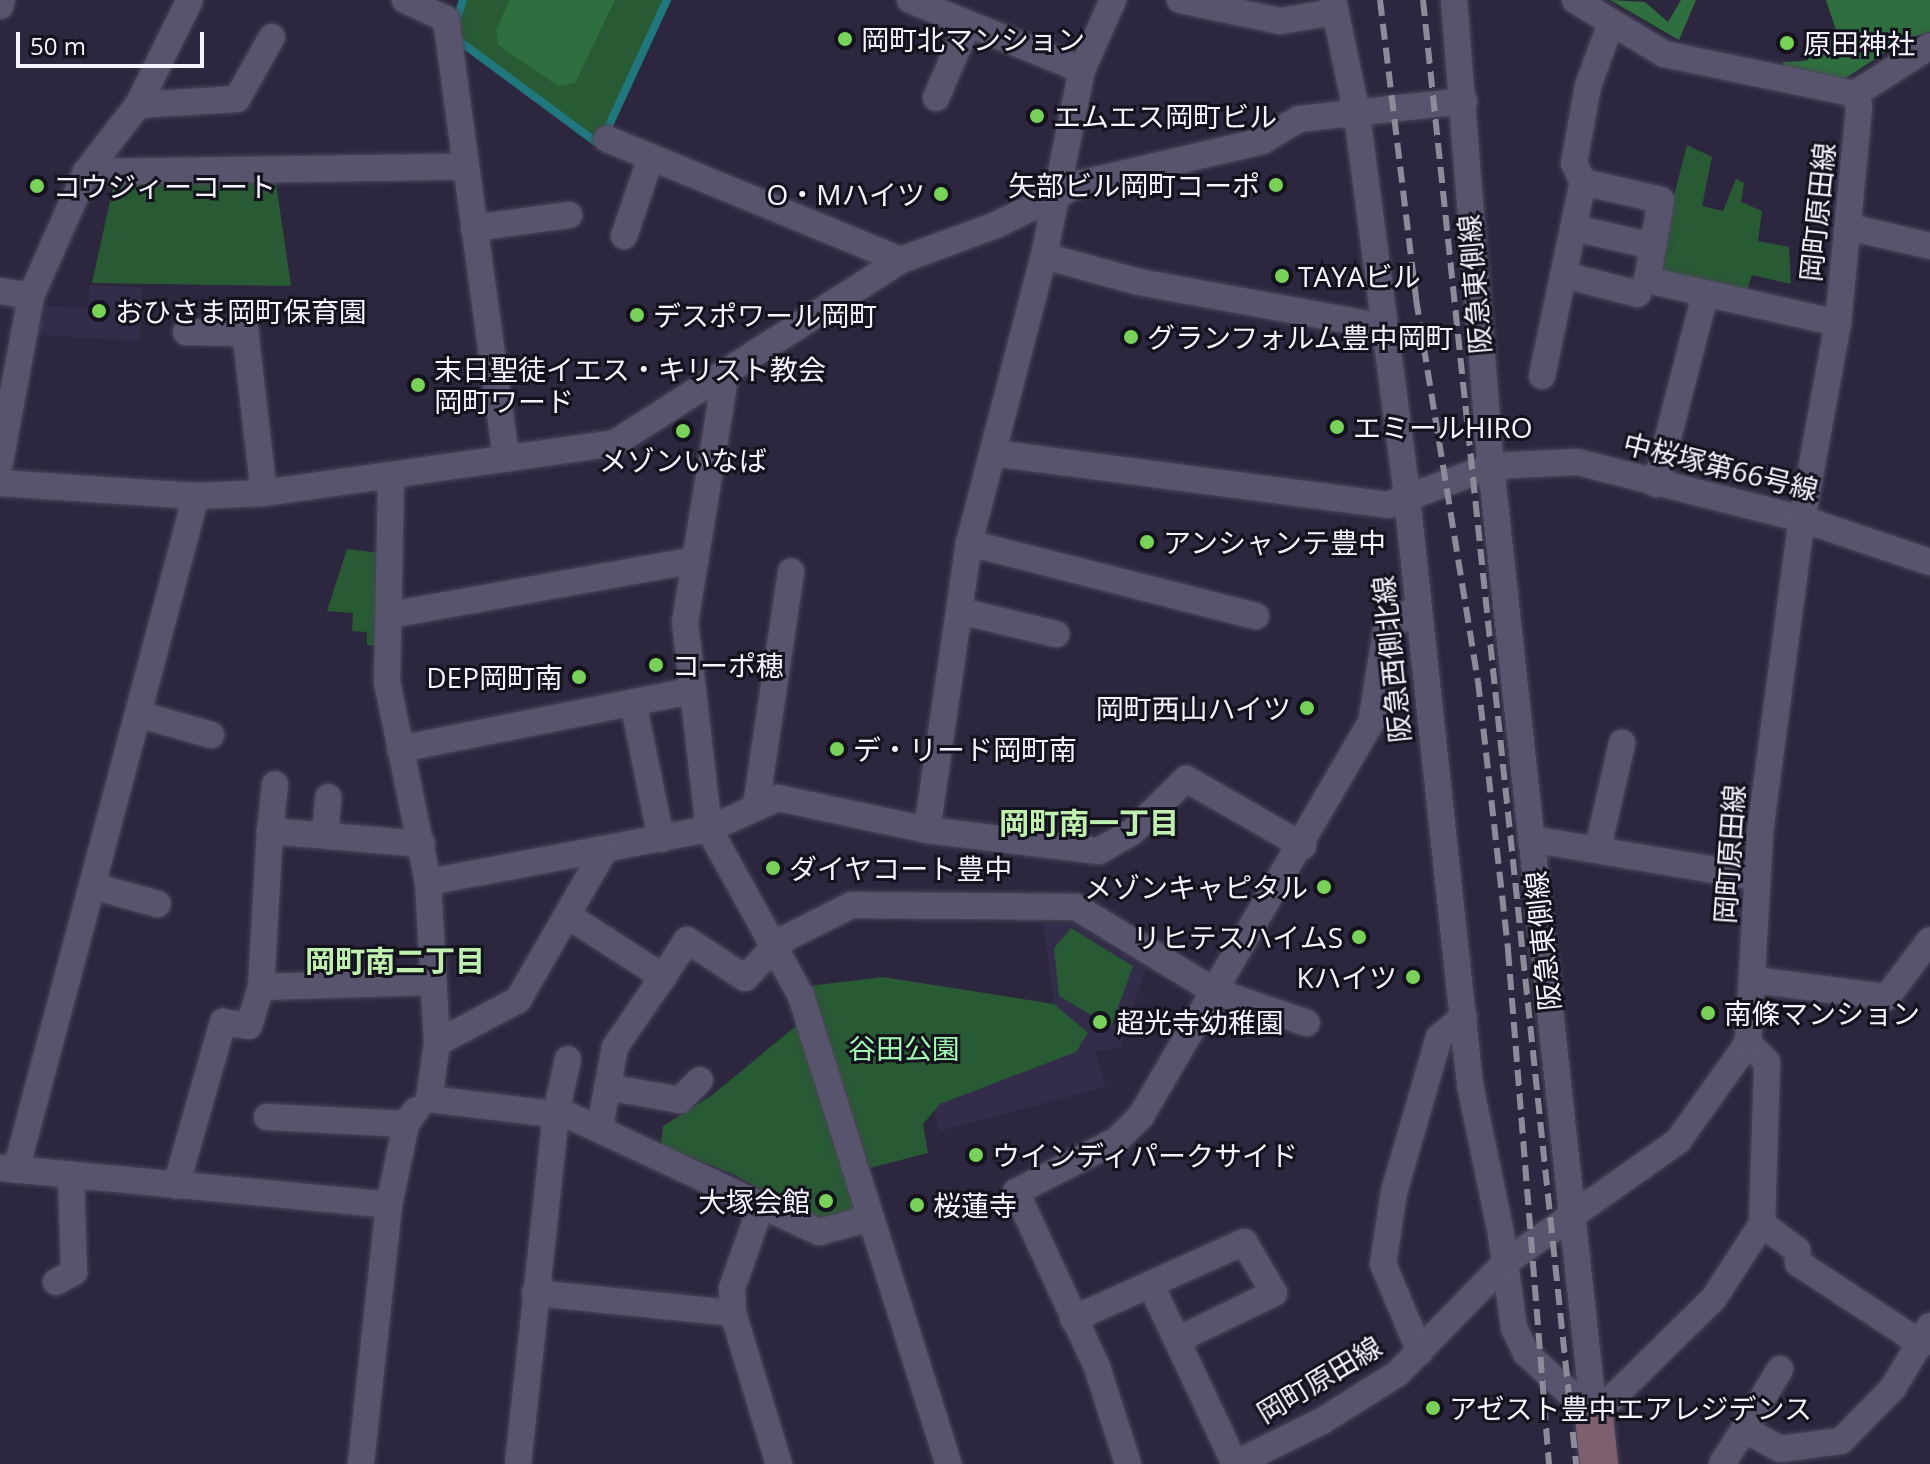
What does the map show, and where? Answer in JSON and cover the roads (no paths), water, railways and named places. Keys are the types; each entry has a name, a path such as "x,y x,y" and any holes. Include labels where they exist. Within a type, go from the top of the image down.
{"street":[{"path":"0,6 2,0"},
{"path":"0,462 31,296 86,172 138,105 190,0"},
{"path":"405,0 446,19 462,167 474,228 506,459"},
{"path":"910,0 1082,70"},
{"path":"927,830 969,543 1044,256 1082,70 1113,0"},
{"path":"1180,0 1280,21 1334,6"},
{"name":"阪急東側線","path":"1454,0 1464,101 1466,208 1491,466 1599,1464"},
{"path":"1575,0 1664,54 1855,94 1930,46"},
{"name":"阪急西側北線","path":"1334,6 1357,115 1407,497 1470,1085 1505,1263"},
{"path":"1542,376 1583,182 1574,163 1588,86 1611,23"},
{"path":"936,98 968,24"},
{"path":"138,105 237,99 272,37"},
{"name":"岡町原田線","path":"1235,1464 1322,1421 1420,1352 1505,1263 1678,1141 1748,1043 1754,980 1756,877 1802,519 1838,323 1859,107 1855,94"},
{"path":"0,483 196,496 264,493 615,443 901,260 1057,198 1079,184 1262,141 1299,119 1464,101"},
{"path":"607,139 901,260"},
{"path":"624,236 651,157"},
{"path":"86,172 462,167"},
{"path":"1583,182 1661,200 1647,280 1838,323"},
{"path":"474,228 569,215"},
{"path":"1849,227 1930,246"},
{"path":"1574,228 1644,244"},
{"path":"1044,256 1139,282 1383,327"},
{"path":"1564,275 1638,294"},
{"path":"0,291 31,296"},
{"path":"1656,484 1705,294"},
{"path":"186,332 245,327 264,493"},
{"path":"726,372 685,622 709,829 801,996 949,1464"},
{"path":"993,453 1388,505 1491,466"},
{"name":"中桜塚第66号線","path":"1491,466 1577,462 1802,519 1930,562"},
{"path":"361,1464 389,1205 406,1124 429,1099 437,1043 428,882 387,682 391,477"},
{"path":"196,496 92,886 8,1169 389,1205"},
{"path":"969,543 1256,616"},
{"path":"390,615 695,560"},
{"path":"756,806 791,572"},
{"path":"1128,1464 1097,1367 1016,1192 1117,1140 1133,1124 1303,846 1371,723 1386,631 1417,607"},
{"path":"960,611 1056,634"},
{"path":"400,749 691,691"},
{"path":"633,702 661,839"},
{"path":"138,714 211,735"},
{"path":"1598,848 1622,743"},
{"path":"428,882 709,829 756,806 791,799 927,830 1099,851 1132,832 1186,779 1303,846"},
{"path":"176,1186 223,1022 249,1026 261,987 275,784"},
{"path":"325,835 328,797"},
{"path":"270,831 422,844"},
{"path":"1531,839 1756,877"},
{"path":"437,1043 518,1000 570,917 604,851"},
{"path":"92,886 158,904"},
{"path":"600,1127 615,1047 687,940 745,978 775,948 852,905 1076,907 1214,991 1307,1023"},
{"path":"570,917 663,977"},
{"path":"1754,980 1887,997 1930,940"},
{"path":"261,987 432,982"},
{"path":"1420,1352 1383,1264 1394,1192 1439,1037 1464,1017"},
{"path":"1505,1263 1514,1328 1526,1353 1594,1416 1714,1298 1762,1224 1767,1062 1748,1043"},
{"path":"518,1464 556,1113 568,1059"},
{"path":"607,1087 680,1100 700,1080"},
{"path":"429,1099 556,1113 600,1127 819,1232 871,1218"},
{"path":"267,1117 406,1124"},
{"path":"56,1282 74,1272 71,1176"},
{"path":"762,1203 732,1288 733,1313 779,1464"},
{"path":"1744,1429 1780,1449 1841,1441 1893,1388 1926,1335 1798,1263 1797,1250 1762,1224"},
{"path":"1073,1319 1244,1242 1274,1293 1177,1340"},
{"path":"1151,1285 1235,1464"},
{"path":"535,1293 733,1313"},
{"path":"1722,1464 1780,1369"}],"waterway":[{"path":"458,16 463,0"},
{"path":"605,134 667,0"},
{"path":"458,40 596,142"}],"railway":[{"path":"1380,0 1416,299 1478,681 1508,950 1549,1464"},
{"path":"1423,0 1576,1464"}],"place":[{"name":"岡町北マンション","path":"845,39"},
{"name":"原田神社","path":"1787,43"},
{"name":"エムエス岡町ビル","path":"1037,116"},
{"name":"矢部ビル岡町コーポ","path":"1276,185"},
{"name":"コウジィーコート","path":"37,186"},
{"name":"O・Mハイツ","path":"941,194"},
{"name":"TAYAビル","path":"1282,276"},
{"name":"おひさま岡町保育園","path":"99,311"},
{"name":"デスポワール岡町","path":"637,315"},
{"name":"グランフォルム豊中岡町","path":"1131,337"},
{"name":"末日聖徒イエス・キリスト教会 岡町ワード","path":"418,385"},
{"name":"エミールHIRO","path":"1337,427"},
{"name":"メゾンいなば","path":"683,431"},
{"name":"アンシャンテ豊中","path":"1147,542"},
{"name":"コーポ穂","path":"656,665"},
{"name":"DEP岡町南","path":"579,677"},
{"name":"岡町西山ハイツ","path":"1307,708"},
{"name":"デ・リード岡町南","path":"837,749"},
{"name":"ダイヤコート豊中","path":"773,868"},
{"name":"メゾンキャピタル","path":"1324,887"},
{"name":"リヒテスハイムS","path":"1359,937"},
{"name":"Kハイツ","path":"1413,977"},
{"name":"南條マンション","path":"1708,1013"},
{"name":"超光寺幼稚園","path":"1100,1022"},
{"name":"ウインディパークサイド","path":"976,1155"},
{"name":"大塚会館","path":"826,1201"},
{"name":"桜蓮寺","path":"917,1205"},
{"name":"アゼスト豊中エアレジデンス","path":"1433,1408"}],"district":[{"name":"岡町南一丁目","path":"1089,823"},
{"name":"岡町南二丁目","path":"395,961"}],"park label":[{"name":"谷田公園","path":"904,1048"}]}
